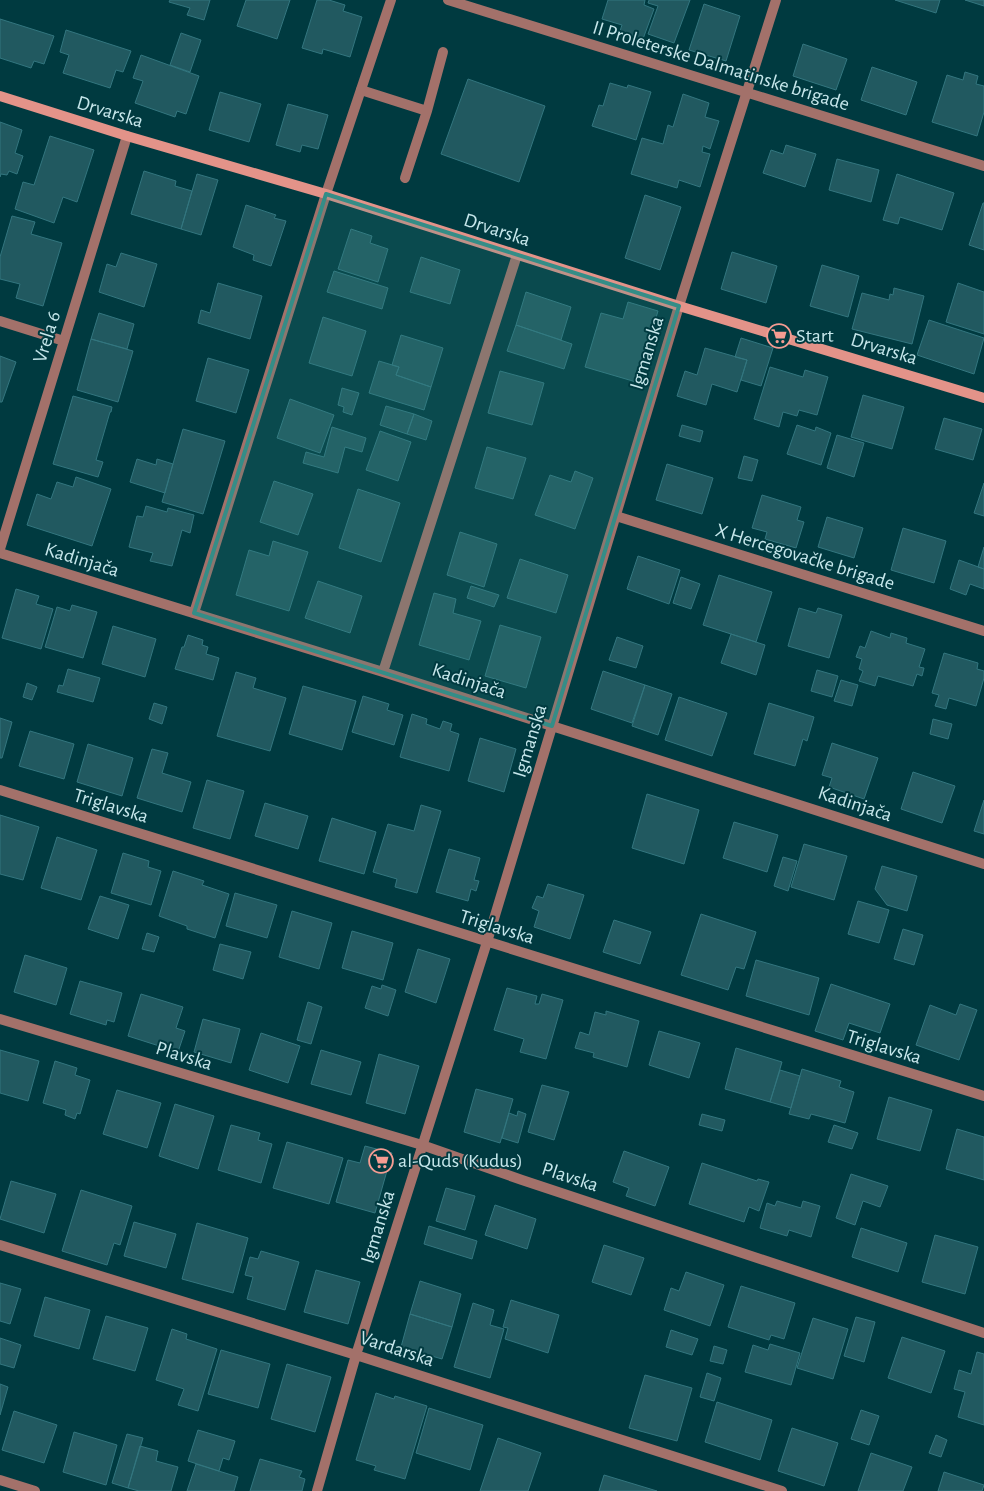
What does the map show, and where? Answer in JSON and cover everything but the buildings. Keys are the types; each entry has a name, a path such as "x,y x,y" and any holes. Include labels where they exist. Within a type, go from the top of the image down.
{"main road":[{"name":"Drvarska","path":"0,96 326,194 679,306 984,398"}],"street":[{"path":"194,613 326,194 391,0"},
{"name":"II Proleterske Dalmatinske brigade","path":"448,0 984,166"},
{"name":"Igmanska","path":"317,1491 356,1355 487,942 679,306 776,0"},
{"path":"405,178 427,111 443,52"},
{"path":"361,90 427,111"},
{"name":"Vrela 6","path":"0,549 128,136"},
{"path":"383,672 517,255"},
{"path":"0,321 64,341"},
{"name":"X Hercegovačke brigade","path":"616,516 984,631"},
{"name":"Kadinjača","path":"0,553 383,672 984,864"},
{"name":"Triglavska","path":"0,790 984,1096"},
{"name":"Plavska","path":"0,1019 422,1145 984,1333"},
{"name":"Vardarska","path":"0,1245 356,1355 782,1491"},
{"path":"0,1480 35,1491"}],"highlighted area":[{"path":"326,194 679,306 552,726 194,613"}],"place":[{"name":"Start","path":"779,336"},
{"name":"al-Quds (Kudus)","path":"381,1161"}]}
